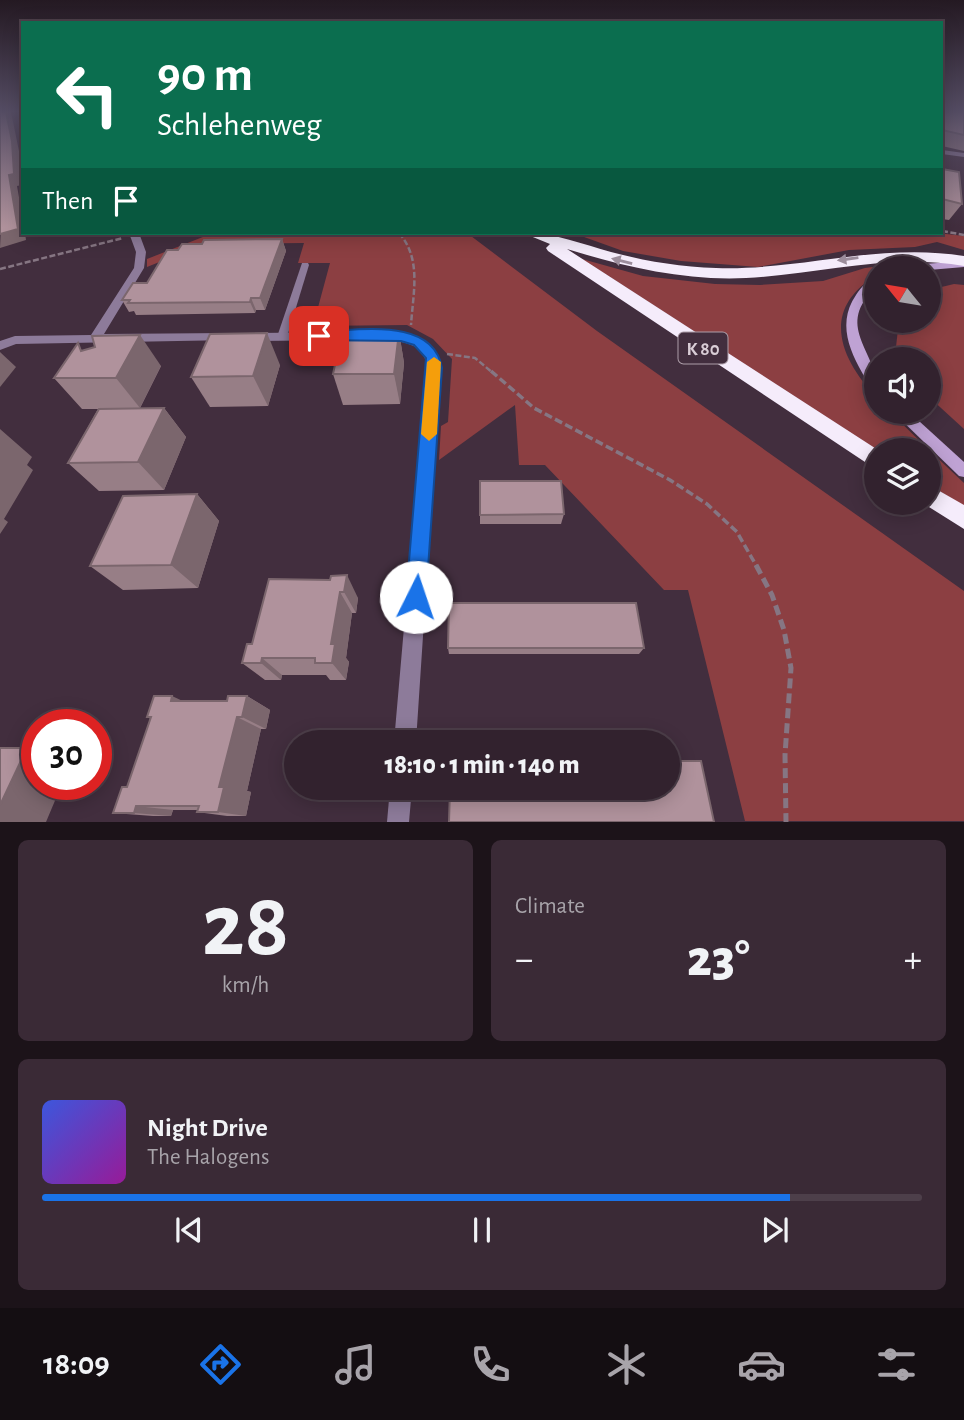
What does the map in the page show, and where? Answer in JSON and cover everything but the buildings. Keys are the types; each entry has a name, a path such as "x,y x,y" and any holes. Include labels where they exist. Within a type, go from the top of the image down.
{"highway":[{"name":"K 80","path":"534,235 864,452"},
{"path":"538,235 633,264 695,273 771,271 891,254 964,262"},
{"path":"941,503 964,518"}],"main road":[{"path":"942,264 964,262"},
{"path":"864,292 857,299 851,328 854,346 864,363"},
{"path":"913,424 964,471"}],"street":[{"path":"95,339 139,268 141,253 134,235"},
{"path":"0,346 15,340 391,335 411,338 431,353 434,368 406,730"},
{"path":"398,821 400,800"}],"lane":[{"path":"943,152 964,155"},
{"path":"282,337 305,265"}],"path":[{"path":"943,231 964,235"},
{"path":"0,269 130,235"},
{"path":"401,235 412,247 415,260 411,338"},
{"path":"431,353 465,354 475,358 534,408 694,494 737,532 772,595 784,630 791,668 785,755 786,821"}],"shaded area":[{"path":"943,234 964,236 964,250 937,242 915,247 849,250 758,267 681,261 623,251 579,235"},
{"path":"208,235 470,235 597,331 964,591 964,821 745,821 688,590 664,590 545,465 519,465 515,405 439,460 441,426 448,422 452,359 433,339 407,325 313,326 330,263 298,263 304,243 204,244 147,267 147,259"},
{"path":"582,259 643,276 715,284 760,285 823,281 864,268 864,284 848,303 842,318 841,334 845,350 864,383 864,424 902,424 917,438 864,438 864,442"},
{"path":"964,285 964,429 941,408 941,347 896,347 898,333 942,332 942,287"},
{"path":"941,461 964,483 964,507 941,492"}],"slow traffic":[{"path":"429,434 434,362"}],"route":[{"path":"319,336 401,336 419,342 433,356 416,597"}]}
